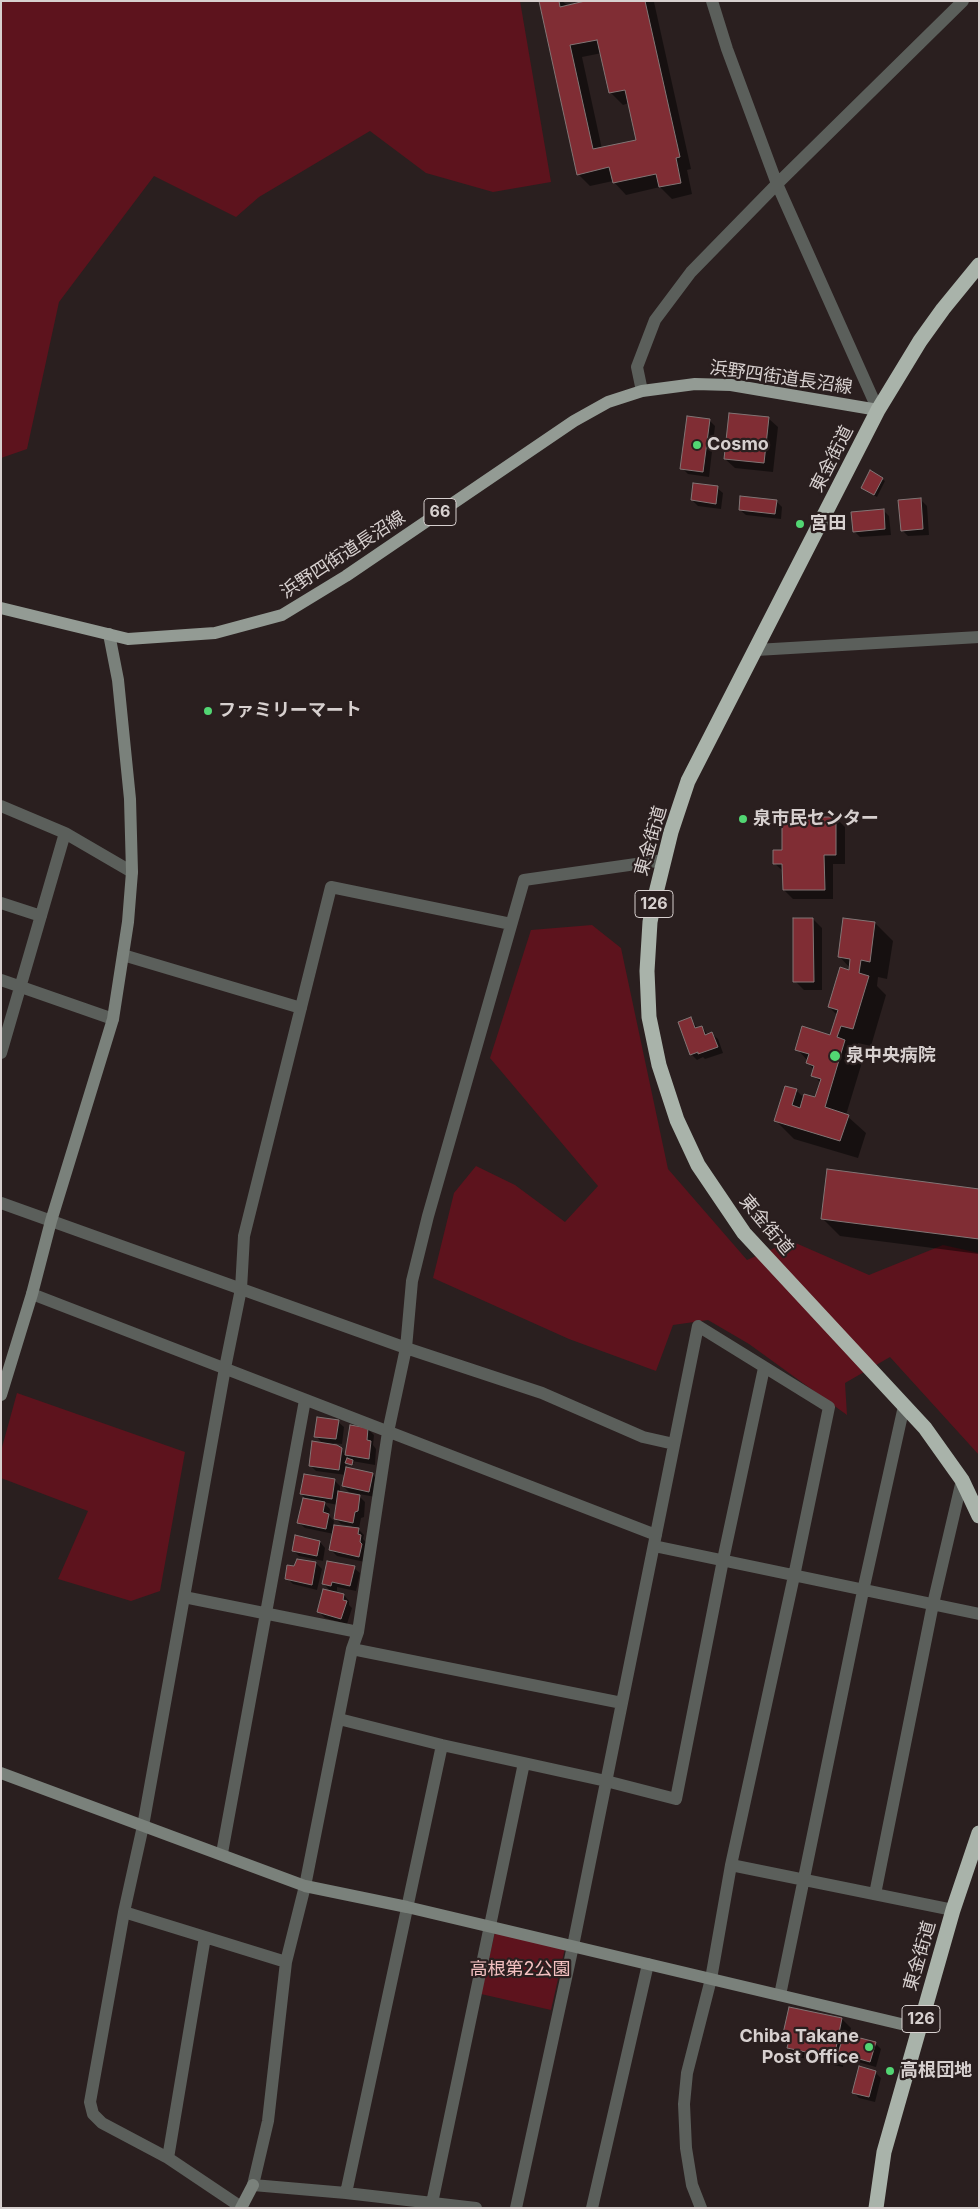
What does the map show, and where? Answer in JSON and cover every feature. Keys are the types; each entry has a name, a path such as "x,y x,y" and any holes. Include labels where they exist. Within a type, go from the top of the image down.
{"highway":[{"name":"東金街道","path":"976,271 920,341 878,410 688,781 664,860 650,922 647,972 649,1017 659,1065 677,1120 698,1164 744,1233 926,1428 962,1480 979,1516"},
{"name":"東金街道","path":"876,2208 884,2152 918,2028 953,1910 979,1833"}],"main road":[{"name":"浜野四街道長沼線","path":"1,608 128,639 215,633 282,615 346,576 574,421 608,402 642,391 695,384 731,385 878,410"}],"street":[{"path":"712,1 727,49 776,184 878,410"},
{"path":"642,391 637,367 655,320 691,272 776,184 963,1"},
{"path":"1,1395 32,1294 51,1221 113,1019 123,955 132,872 130,799 119,690 109,634"},
{"path":"756,650 979,637"},
{"path":"1,806 65,832 132,872"},
{"path":"2,1049 65,832"},
{"path":"511,924 332,887 244,1236 241,1289 225,1368 143,1826 124,1912 90,2102 93,2114 102,2123 168,2158 241,2208 253,2185 268,2121 286,1962 305,1886 352,1649 358,1632 388,1432 406,1348 412,1281 524,880 664,860"},
{"path":"1,903 41,916"},
{"path":"123,955 301,1008"},
{"path":"1,980 113,1019"},
{"path":"1,1203 406,1348 542,1394 643,1437 674,1444"},
{"path":"32,1294 388,1432 655,1541 723,1560 794,1576 979,1614"},
{"path":"516,2208 573,1946 698,1326 829,1407 731,1865 711,1979 687,2073 684,2104 686,2148 692,2184 701,2208"},
{"path":"338,1719 442,1745 606,1781 676,1800 723,1560 764,1368"},
{"path":"222,1853 305,1400"},
{"path":"780,1995 863,1591 904,1406"},
{"path":"875,1894 933,1604 962,1480"},
{"path":"184,1597 358,1632"},
{"path":"352,1649 622,1703"},
{"path":"346,2193 442,1745"},
{"path":"432,2203 524,1763"},
{"path":"1,1773 143,1826 222,1853 305,1886 407,1907 918,2028"},
{"path":"731,1865 953,1910"},
{"path":"124,1912 286,1962"},
{"path":"168,2158 205,1937"},
{"path":"592,2208 648,1964"},
{"path":"253,2185 346,2193 476,2208"}],"green space":[{"path":"1,1 520,1 551,182 493,192 426,173 370,131 259,197 236,217 154,176 59,302 27,449 1,458"},
{"path":"592,925 621,948 668,1169 747,1260 791,1241 869,1275 943,1245 979,1253 979,1455 890,1357 845,1383 847,1415 749,1344 708,1320 673,1325 656,1371 569,1339 433,1278 454,1193 476,1166 515,1185 565,1222 598,1186 490,1058 531,930"},
{"path":"17,1393 185,1452 160,1591 131,1601 58,1579 88,1511 1,1478 1,1451"},
{"name":"高根第2公園","path":"495,1932 565,1948 551,2010 481,1994"}],"building":[{"path":"539,1 559,1 560,7 585,1 645,1 680,157 676,158 681,183 659,187 656,174 613,183 609,167 577,175","holes":["597,40 609,93 625,90 636,140 593,149 570,45"]},
{"path":"729,413 769,417 764,463 724,459"},
{"path":"687,416 710,419 703,472 680,469"},
{"path":"870,470 883,478 874,495 861,488"},
{"path":"693,483 718,486 716,504 691,500"},
{"path":"740,496 777,500 775,514 739,510"},
{"path":"921,498 923,529 901,531 898,500"},
{"path":"884,509 885,529 853,532 851,512"},
{"path":"782,817 836,817 836,855 824,855 825,890 783,890 782,864 773,864 773,850 782,850"},
{"path":"793,918 813,918 814,982 793,982"},
{"path":"843,918 875,922 870,962 861,960 859,973 869,976 853,1029 841,1026 837,1037 845,1040 825,1107 849,1115 840,1141 774,1121 785,1086 797,1089 792,1105 800,1108 804,1094 815,1097 821,1079 811,1076 814,1066 806,1063 809,1054 795,1050 802,1026 830,1035 838,1010 828,1007 840,967 849,970 850,959 838,957"},
{"path":"691,1017 695,1028 702,1026 705,1035 712,1032 718,1047 690,1055 678,1022"},
{"path":"827,1169 979,1189 979,1239 821,1219"},
{"path":"317,1417 339,1420 336,1439 314,1437"},
{"path":"350,1425 368,1428 367,1440 371,1441 369,1459 345,1455"},
{"path":"312,1441 337,1445 342,1448 339,1470 309,1466"},
{"path":"347,1458 353,1460 352,1465 345,1463"},
{"path":"346,1467 373,1473 369,1492 342,1486"},
{"path":"304,1474 335,1479 332,1499 300,1494"},
{"path":"338,1491 360,1495 358,1511 355,1512 353,1523 334,1519"},
{"path":"303,1498 325,1502 323,1512 329,1514 326,1529 297,1523"},
{"path":"334,1525 359,1528 358,1534 361,1535 360,1542 362,1544 359,1557 329,1550"},
{"path":"295,1535 320,1541 317,1556 292,1551"},
{"path":"297,1559 316,1562 312,1585 285,1579 287,1565 294,1566"},
{"path":"327,1561 355,1566 350,1586 332,1582 331,1586 322,1584"},
{"path":"323,1589 344,1594 343,1600 347,1601 341,1619 317,1612"},
{"path":"789,2007 842,2018 834,2058 787,2048 789,2040 782,2038"},
{"path":"844,2034 876,2042 870,2062 838,2053"},
{"path":"859,2066 876,2071 869,2097 852,2093"}],"place":[{"name":"Cosmo","path":"697,445"},
{"name":"宮田","path":"800,524"},
{"name":"ファミリーマート","path":"208,711"},
{"name":"泉市民センター","path":"743,819"},
{"name":"泉中央病院","path":"835,1056"},
{"name":"Chiba Takane Post Office","path":"869,2047"},
{"name":"高根団地","path":"890,2071"}]}
